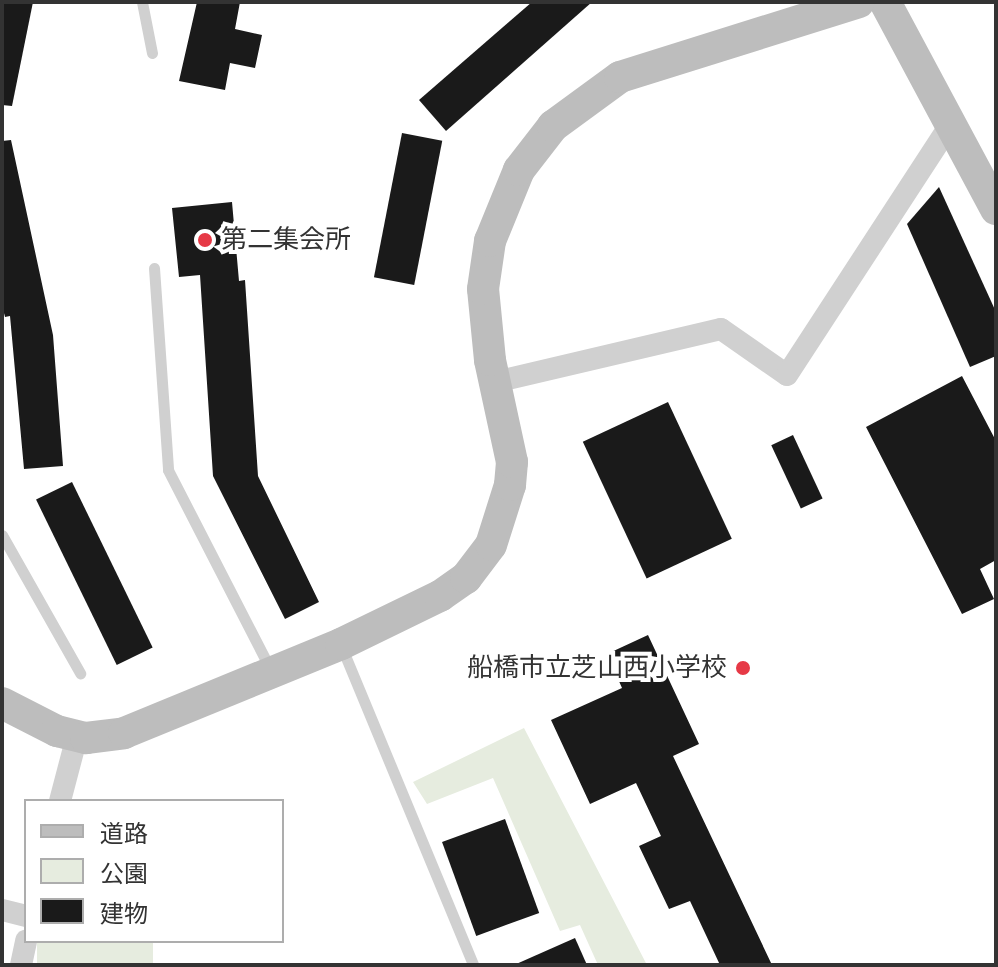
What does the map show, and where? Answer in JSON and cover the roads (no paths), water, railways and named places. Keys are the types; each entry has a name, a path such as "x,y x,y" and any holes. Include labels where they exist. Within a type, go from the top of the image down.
{"street":[{"path":"2,703 77,736 124,733 341,644 440,596 472,571 491,545 507,501 512,462 482,311 490,241 519,170 553,126 620,77 859,2"},
{"path":"885,2 996,209"},
{"path":"495,382 721,329 787,375 952,122"},
{"path":"61,799 77,736"},
{"path":"2,910 24,916"},
{"path":"21,965 26,943"}],"lane":[{"path":"142,2 152,53"},
{"path":"154,268 168,470 273,673"},
{"path":"2,535 80,673"},
{"path":"341,644 473,965"}],"place":[{"name":"第二集会所","path":"205,240"},
{"name":"船橋市立芝山西小学校","path":"743,668"}]}
